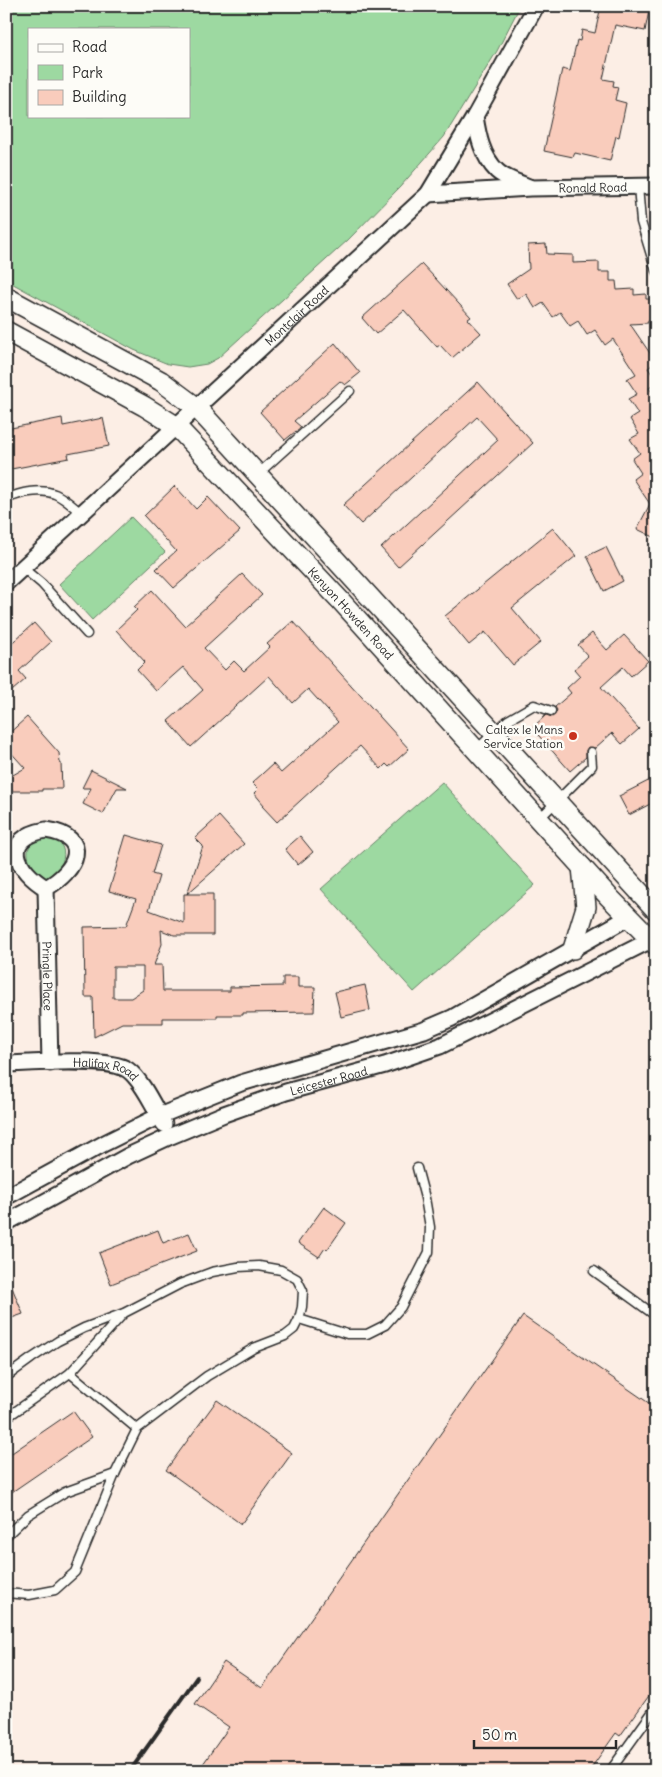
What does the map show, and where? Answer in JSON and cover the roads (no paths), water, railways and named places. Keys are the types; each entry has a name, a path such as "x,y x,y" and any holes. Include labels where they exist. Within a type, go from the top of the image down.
{"street":[{"name":"Montclair Road","path":"6,583 428,194 475,116 536,6"},
{"name":"Ronald Road","path":"475,116 478,136 484,153 497,172 530,188"},
{"name":"Ronald Road","path":"428,194 530,188 656,186"},
{"name":"Kenyon Howden Road","path":"6,297 161,381 196,407 557,802 654,904"},
{"name":"Kenyon Howden Road","path":"6,331 144,406 176,426 340,600 427,698 628,917 654,940"},
{"path":"340,600 358,584"},
{"path":"427,698 446,681"},
{"path":"573,948 586,907 582,867"},
{"name":"Pringle Place","path":"46,888 50,1063"},
{"path":"628,917 654,904"},
{"name":"Leicester Road","path":"6,1197 159,1116 240,1084 424,1030 452,1018 628,917"},
{"name":"Leicester Road","path":"6,1223 128,1156 171,1136 224,1114 286,1092 385,1065 440,1046 654,940"},
{"name":"Halifax Road","path":"6,1064 98,1062 115,1064 128,1070 139,1082 171,1136"}],"lane":[{"path":"638,186 641,222 656,272"},
{"path":"258,474 350,391"},
{"path":"6,499 42,490 53,492 62,496 81,513"},
{"path":"24,568 42,584 87,634"},
{"path":"476,750 508,720 534,705 551,711"},
{"path":"538,820 592,766 591,752"},
{"path":"299,1320 347,1334 367,1334 385,1325 401,1307 429,1252 430,1227 426,1198 417,1168"},
{"path":"6,1377 58,1341 124,1312 180,1284 212,1272 238,1267 259,1266 281,1270 297,1279 303,1292 299,1320 294,1329 285,1336 254,1348 213,1372 185,1390 137,1429 115,1474 75,1572 55,1590 29,1595 6,1593"},
{"path":"594,1271 656,1316"},
{"path":"6,1418 70,1373 124,1312"},
{"path":"70,1373 137,1429"},
{"path":"6,1536 28,1515 65,1492 115,1474"},
{"path":"610,1771 656,1707"}],"railway":[{"path":"130,1771 197,1677"}],"place":[{"name":"Caltex le Mans Service Station","path":"573,736"}]}
